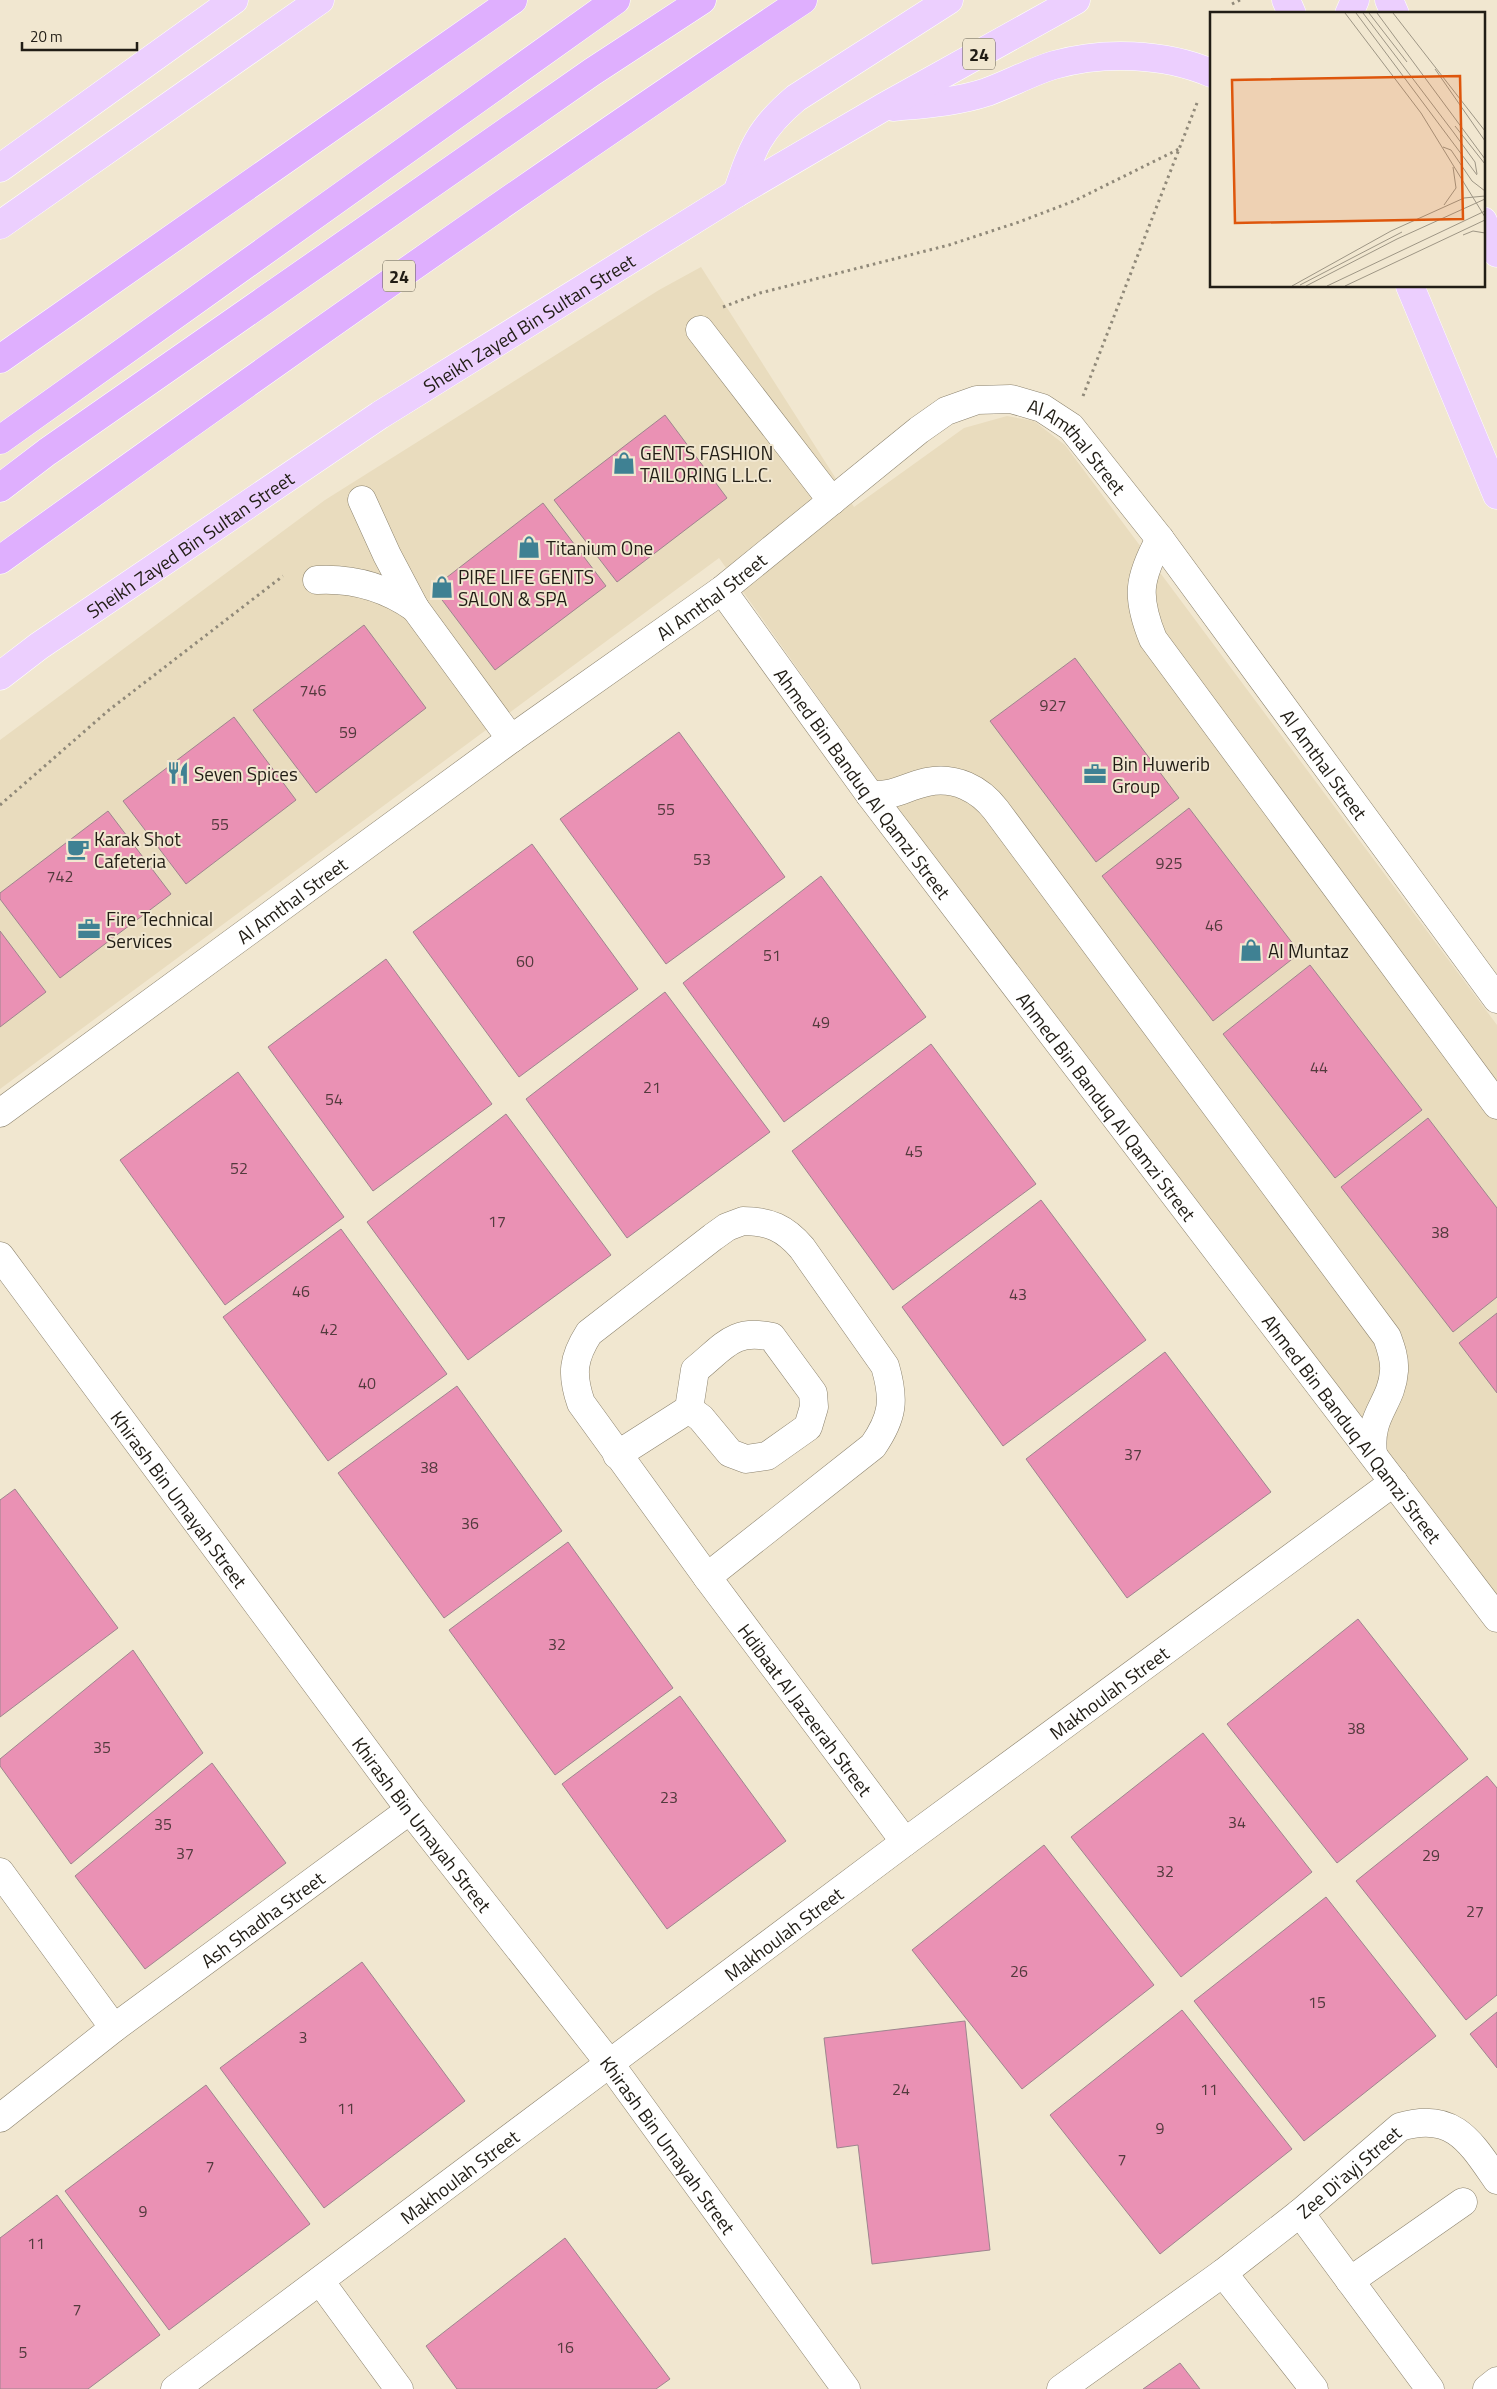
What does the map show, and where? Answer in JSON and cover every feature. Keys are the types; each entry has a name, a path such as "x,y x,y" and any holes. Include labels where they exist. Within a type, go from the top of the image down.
{"highway":[{"path":"0,359 513,0"},
{"path":"0,440 616,0"},
{"path":"0,488 47,452 576,84 702,0"},
{"name":"24","path":"0,560 265,369 642,107 803,0"}],"main road":[{"path":"0,168 234,0"},
{"path":"0,225 320,0"},
{"path":"737,193 754,148 774,116 796,98 950,0"},
{"name":"Sheikh Zayed Bin Sultan Street","path":"0,676 39,646 380,415 737,193 882,108 1076,0"},
{"path":"1286,0 1291,12"},
{"path":"1350,12 1355,0"},
{"path":"1389,0 1394,12"},
{"path":"882,108 932,103 971,96 1055,65 1094,58 1131,57 1173,62 1210,73"},
{"path":"1484,223 1497,253"},
{"path":"1403,288 1422,318"},
{"path":"1411,288 1497,495"}],"street":[{"path":"700,330 832,501"},
{"name":"Al Amthal Street","path":"0,1113 511,739 722,590 919,430 946,411 977,400 1010,399 1042,408 1071,427 1160,539 1497,999"},
{"path":"362,500 387,555 415,608 511,739"},
{"path":"1160,539 1145,566 1141,591 1144,616 1153,639 1497,1105"},
{"path":"317,580 335,579 369,585 386,590 415,608"},
{"name":"Ahmed Bin Banduq Al Qamzi Street","path":"722,590 870,795 1495,1612"},
{"path":"870,795 892,794 927,782 943,781 959,783 973,789 986,798 996,810 1387,1337 1393,1354 1394,1372 1390,1390 1372,1429 1373,1454"},
{"name":"Hdibaat Al Jazeerah Street","path":"707,1577 873,1446 885,1429 892,1408 891,1386 885,1366 791,1236 777,1226 760,1221 743,1221 727,1227 590,1333 579,1349 574,1367 574,1386 581,1403 617,1455 707,1577 905,1842"},
{"name":"Khirash Bin Umayah Street","path":"0,1256 410,1810 610,2064 846,2389"},
{"path":"617,1455 689,1409 695,1370 737,1336 755,1333 772,1337 813,1393 814,1407 808,1426 767,1456 746,1459 730,1453 701,1418 689,1409"},
{"name":"Makhoulah Street","path":"175,2389 905,1842 1394,1482"},
{"name":"Ash Shadha Street","path":"0,2118 114,2028 410,1810"},
{"path":"0,1872 114,2028"},
{"name":"Zee Di'ayj Street","path":"1061,2389 1223,2273 1300,2213 1400,2127 1417,2122 1435,2122 1452,2127 1466,2137 1497,2180"},
{"path":"1350,2281 1463,2202"},
{"path":"1300,2213 1430,2389"},
{"path":"1223,2273 1314,2389"},
{"path":"320,2281 399,2389"},
{"path":"1487,2389 1497,2381"}],"path":[{"path":"1232,4 1240,0"},
{"path":"1071,427 1198,100"},
{"path":"700,330 694,323 734,302 950,245 1019,222 1074,201 1179,149"},
{"path":"0,804 109,710 287,573"}],"shaded area":[{"path":"701,267 854,507 964,428 1007,416 1034,421 1065,445 1497,1025 1497,1600 984,931 719,558 0,1089 0,740 325,500 659,290"}],"building":[{"path":"665,415 727,498 617,582 554,500"},
{"path":"543,503 606,586 495,670 433,588"},
{"path":"364,625 426,708 316,793 253,710"},
{"path":"1075,658 1179,798 1096,862 990,721"},
{"path":"234,717 296,800 186,884 123,801"},
{"path":"679,732 785,877 666,964 560,819"},
{"path":"1189,808 1300,953 1213,1021 1102,876"},
{"path":"108,811 171,894 60,978 0,899 0,893"},
{"path":"532,844 638,989 519,1077 413,932"},
{"path":"821,876 926,1017 784,1122 683,983"},
{"path":"0,931 46,992 0,1027"},
{"path":"386,959 492,1104 373,1191 268,1047"},
{"path":"1310,965 1422,1110 1335,1178 1223,1034"},
{"path":"665,992 770,1132 627,1238 526,1099"},
{"path":"931,1044 1036,1184 893,1290 792,1151"},
{"path":"238,1072 344,1217 225,1305 120,1160"},
{"path":"506,1114 611,1255 468,1360 367,1222"},
{"path":"1428,1118 1497,1208 1497,1297 1453,1332 1341,1187"},
{"path":"1041,1200 1146,1340 1003,1446 902,1307"},
{"path":"341,1229 447,1374 328,1461 223,1317"},
{"path":"1497,1313 1497,1393 1459,1343"},
{"path":"1165,1352 1271,1492 1127,1598 1026,1459"},
{"path":"457,1386 562,1531 444,1618 338,1473"},
{"path":"15,1489 118,1628 0,1717 0,1500"},
{"path":"568,1542 673,1688 555,1775 449,1630"},
{"path":"1358,1619 1468,1759 1337,1863 1227,1724"},
{"path":"133,1650 203,1753 71,1864 0,1766 0,1759"},
{"path":"680,1696 786,1841 667,1929 562,1784"},
{"path":"1203,1733 1312,1872 1181,1977 1071,1837"},
{"path":"212,1763 286,1863 145,1969 75,1876"},
{"path":"1487,1776 1497,1788 1497,1995 1466,2020 1356,1881"},
{"path":"1044,1845 1154,1985 1022,2089 912,1950"},
{"path":"1326,1897 1436,2036 1304,2141 1194,2001"},
{"path":"362,1962 465,2101 324,2208 220,2068"},
{"path":"1182,2010 1292,2149 1160,2254 1050,2115"},
{"path":"1497,2012 1497,2068 1470,2034"},
{"path":"965,2021 990,2250 872,2264 858,2145 837,2148 824,2038"},
{"path":"206,2085 310,2224 169,2330 65,2191"},
{"path":"57,2195 160,2335 88,2389 0,2389 0,2238"},
{"path":"565,2238 670,2379 656,2389 457,2389 426,2346"},
{"path":"1180,2363 1200,2389 1143,2389"}],"place":[{"name":"GENTS FASHION TAILORING L.L.C.","path":"624,463"},
{"name":"Titanium One","path":"529,547"},
{"name":"PIRE LIFE GENTS SALON & SPA","path":"442,587"},
{"name":"Seven Spices","path":"178,773"},
{"name":"Bin Huwerib Group","path":"1095,774"},
{"name":"Karak Shot Cafeteria","path":"78,849"},
{"name":"Fire Technical Services","path":"89,929"},
{"name":"Al Muntaz","path":"1251,950"}]}
